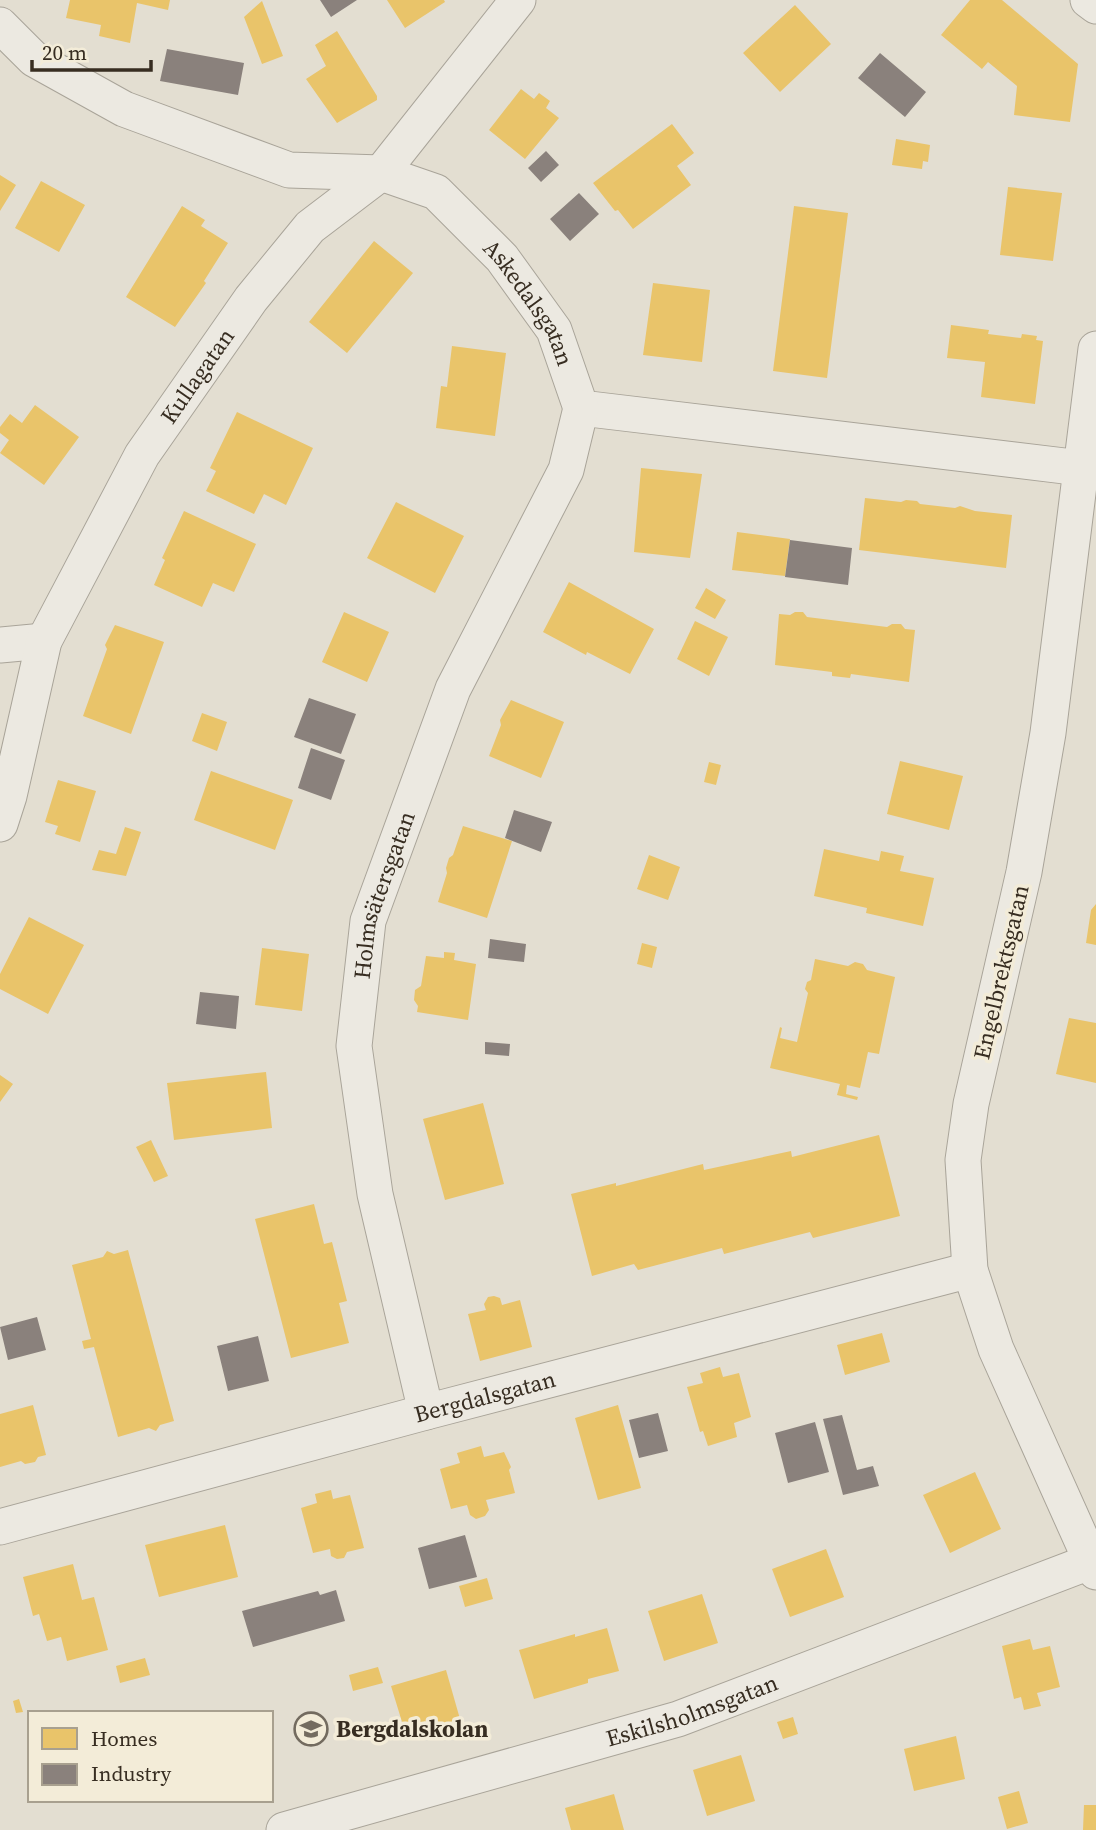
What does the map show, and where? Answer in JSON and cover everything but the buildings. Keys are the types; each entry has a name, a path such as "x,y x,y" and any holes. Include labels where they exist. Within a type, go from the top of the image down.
{"street":[{"name":"Kullagatan","path":"0,824 9,796 44,641 142,455 251,299 310,227 381,173 518,0"},
{"path":"1088,0 1096,6"},
{"name":"Askedalsgatan","path":"0,25 34,59 124,108 289,170 381,173 436,192 502,258 554,330 581,408"},
{"name":"Engelbrektsgatan","path":"1094,1567 996,1349 970,1270 963,1160 971,1104 1024,872 1086,507 1081,468 1096,349"},
{"path":"581,408 1081,468"},
{"name":"Holmsätersgatan","path":"426,1412 374,1194 354,1046 368,921 453,689 566,470 581,408"},
{"path":"0,645 44,641"},
{"name":"Bergdalsgatan","path":"0,1527 970,1270"},
{"name":"Eskilsholmsgatan","path":"284,1830 678,1719 1094,1567"}],"place":[{"name":"Bergdalskolan","path":"311,1729"}]}
